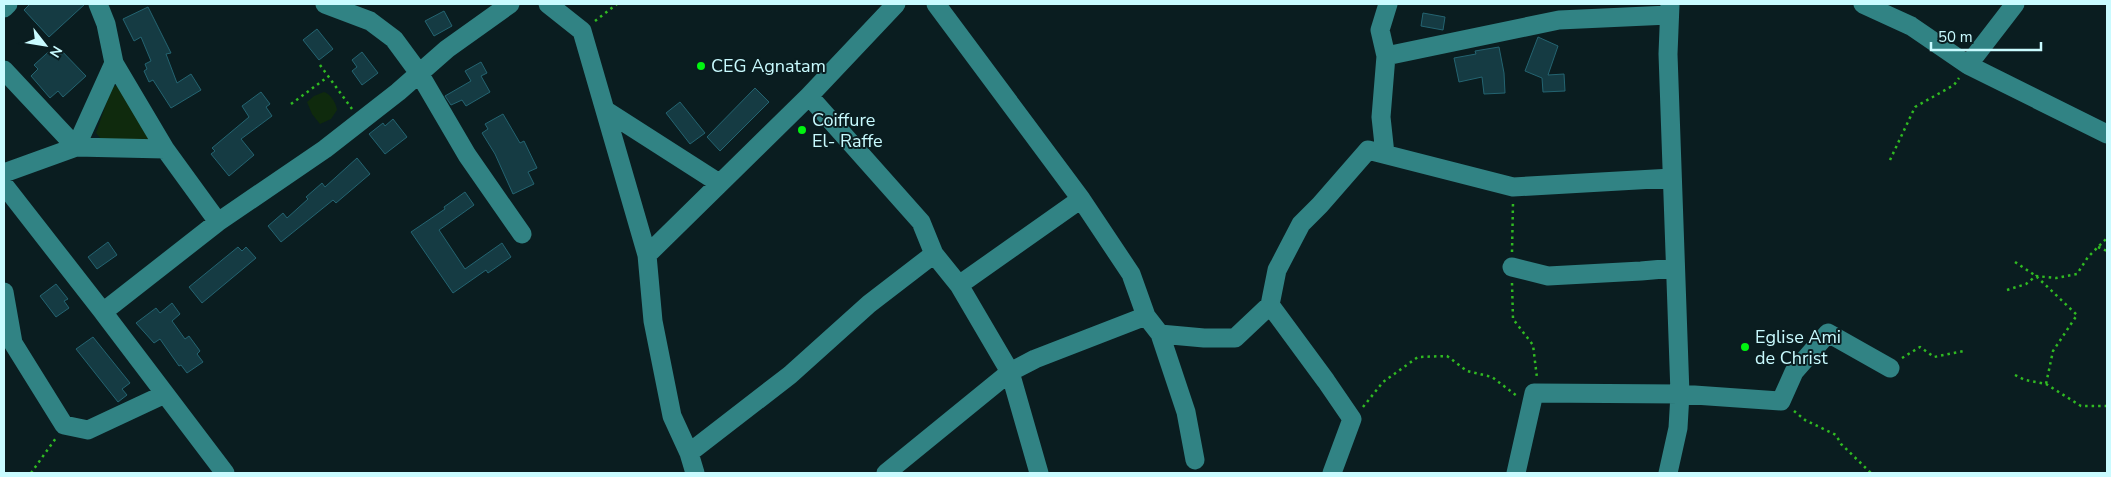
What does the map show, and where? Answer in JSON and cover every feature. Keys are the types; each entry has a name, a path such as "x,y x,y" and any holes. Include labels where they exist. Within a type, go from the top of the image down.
{"street":[{"path":"4,8 8,4"},
{"path":"98,4 106,24 114,63 165,150 218,222"},
{"path":"325,4 370,21 394,39 419,73 467,155 522,234"},
{"path":"103,312 218,222 325,149 447,49 510,4"},
{"path":"548,4 582,31 647,255 653,321 672,416 689,453 695,473"},
{"path":"647,255 808,96 896,4"},
{"path":"936,4 1081,199 1132,274 1146,316 1160,334 1186,412 1195,460"},
{"path":"1384,154 1380,117 1386,56 1380,30 1388,4"},
{"path":"1863,4 1911,26 1968,65 2107,134"},
{"path":"1968,65 2016,4"},
{"path":"1386,56 1559,20 1669,10 1668,54 1680,394 1678,428 1668,473"},
{"path":"76,147 114,63"},
{"path":"4,70 35,91 76,147"},
{"path":"808,96 921,222 934,254 959,286 1010,372 1039,473"},
{"path":"605,110 719,183"},
{"path":"4,173 76,147 165,150"},
{"path":"1160,334 1204,338 1235,338 1270,305 1277,270 1301,224 1368,150 1513,186 1672,178"},
{"path":"4,185 225,473"},
{"path":"959,286 1081,199"},
{"path":"689,453 790,375 869,304 934,254"},
{"path":"1512,266 1548,276 1675,268"},
{"path":"4,292 13,343 64,425 88,430 165,394"},
{"path":"1270,305 1352,419 1332,473"},
{"path":"886,473 1010,372 1035,359 1146,316"},
{"path":"1516,473 1536,393 1680,394 1781,401 1794,372 1828,333 1890,368"}],"path":[{"path":"582,31 617,4"},
{"path":"320,65 360,120"},
{"path":"1890,160 1915,107 1954,85 1968,65"},
{"path":"292,104 328,76"},
{"path":"1352,419 1383,382 1418,357 1447,356 1467,371 1492,377 1515,396 1536,393 1533,345 1513,319 1513,186"},
{"path":"2007,290 2026,284 2036,276 2056,278 2077,274 2088,257 2107,238"},
{"path":"2098,248 2107,251"},
{"path":"2016,262 2036,276 2077,315 2053,351 2046,384"},
{"path":"1890,368 1905,355 1920,347 1934,356 1964,351"},
{"path":"2016,375 2026,380 2046,384 2081,406 2107,406"},
{"path":"1781,401 1805,420 1836,434 1841,444 1871,473"},
{"path":"31,473 64,425"}],"green space":[{"path":"119,85 150,139 101,139 96,133 112,87"},
{"path":"324,92 333,99 337,110 331,119 320,124 312,114 307,102 314,96"}],"building":[{"path":"30,4 85,4 49,37 24,10"},
{"path":"148,7 171,53 166,54 177,83 191,74 201,90 171,108 153,80 149,82 144,71 147,69 145,64 151,61 141,37 134,41 123,19"},
{"path":"444,11 452,26 434,36 425,21"},
{"path":"1423,13 1445,17 1443,30 1421,26"},
{"path":"317,29 333,49 319,60 303,40"},
{"path":"1538,37 1558,46 1548,75 1564,74 1565,91 1543,92 1542,78 1525,71"},
{"path":"56,45 86,76 63,97 58,91 50,98 31,76 38,69 34,65"},
{"path":"1499,47 1504,73 1505,93 1484,94 1482,77 1459,82 1454,58 1476,54 1475,51"},
{"path":"362,52 378,73 362,85 352,71 357,67 352,60"},
{"path":"481,62 487,73 481,76 490,92 466,106 462,100 451,105 445,96 471,81 465,71"},
{"path":"755,88 769,102 720,151 707,137"},
{"path":"261,92 270,104 266,107 272,116 241,139 254,155 229,176 211,154 215,151 212,148 249,117 242,106"},
{"path":"680,102 705,133 690,144 666,113"},
{"path":"503,114 520,143 524,141 537,168 528,172 534,184 513,194 495,154 482,133 488,129 485,124"},
{"path":"393,119 407,137 385,154 369,134 383,123 385,126"},
{"path":"357,158 370,174 336,203 333,200 281,242 268,226 283,213 287,218 322,183 325,187"},
{"path":"465,192 474,205 439,230 465,269 502,243 511,257 488,273 486,270 453,293 411,232 445,209 444,207"},
{"path":"108,242 117,255 97,269 88,257"},
{"path":"238,247 242,251 246,247 256,258 202,303 189,287"},
{"path":"56,284 68,299 64,301 69,308 56,317 40,296"},
{"path":"172,303 180,314 172,321 185,339 189,336 200,351 197,354 203,362 187,373 181,365 179,366 160,339 154,343 136,323 156,308 160,313"},
{"path":"93,337 130,383 122,389 127,395 118,402 76,349"}],"place":[{"name":"CEG Agnatam","path":"701,66"},
{"name":"Coiffure El- Raffe","path":"802,130"},
{"name":"Eglise Ami de Christ","path":"1745,347"}]}
